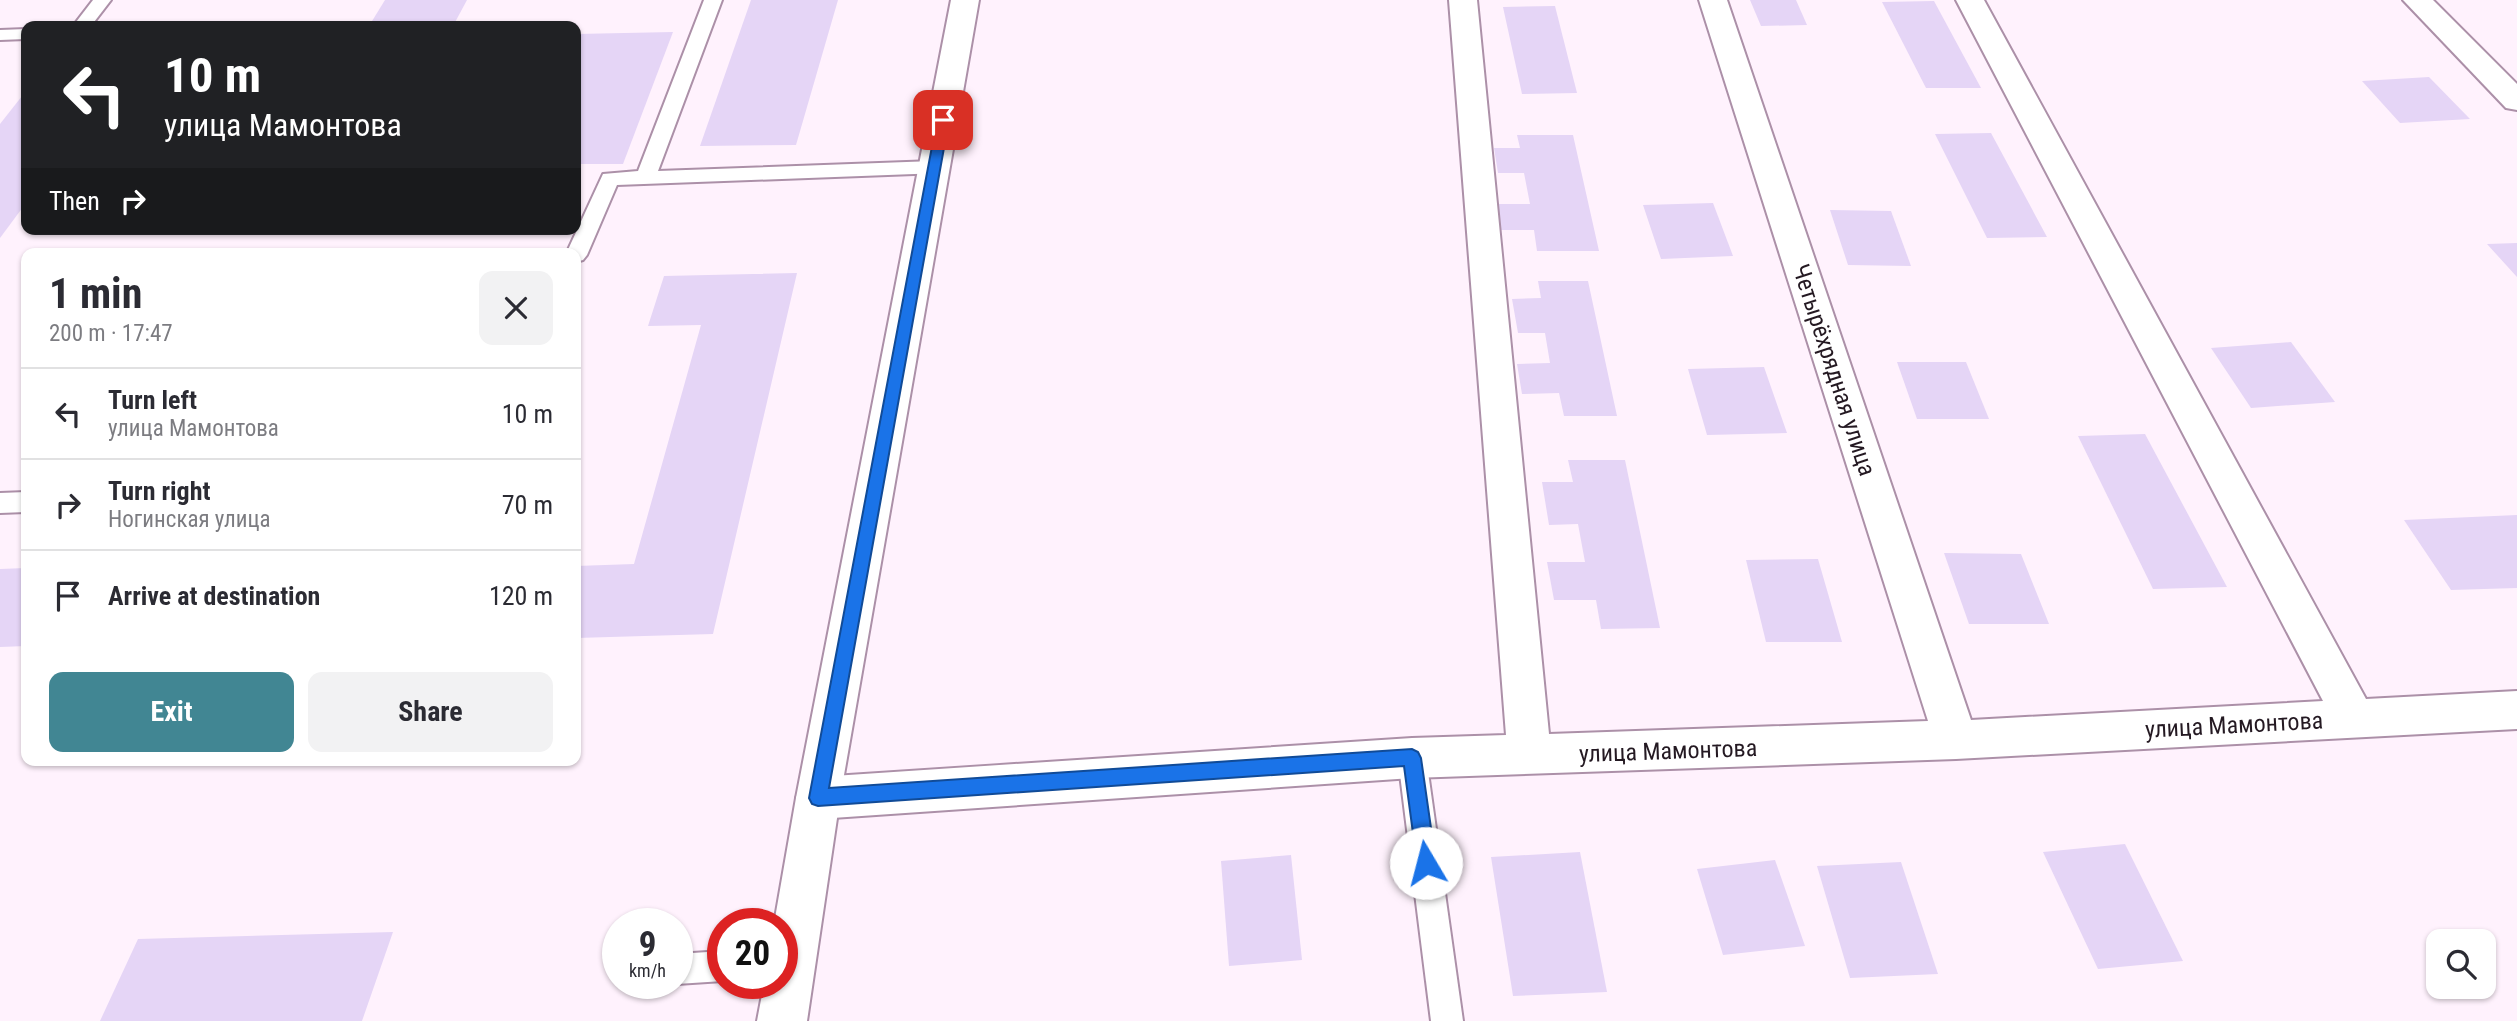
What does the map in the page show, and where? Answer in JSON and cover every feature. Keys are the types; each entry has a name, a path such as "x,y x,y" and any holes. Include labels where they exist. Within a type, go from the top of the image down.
{"street":[{"path":"797,908 965,0"},
{"path":"1463,0 1529,756"},
{"name":"Четырёхрядная улица","path":"1713,0 1956,740"},
{"path":"1970,0 2354,718"},
{"path":"2417,0 2517,102"},
{"name":"улица Мамонтова","path":"818,798 1412,758 1956,740 2517,710"},
{"path":"782,1021 784,999"}],"lane":[{"path":"86,21 102,0"},
{"path":"646,177 713,0"},
{"path":"0,35 21,34"},
{"path":"579,248 610,179 934,168"},
{"path":"0,503 21,502"},
{"path":"1412,758 1447,1021"}],"building":[{"path":"385,0 467,0 456,21 372,21"},
{"path":"751,0 838,0 796,145 700,146"},
{"path":"1750,0 1796,0 1807,25 1761,26"},
{"path":"1934,1 1981,88 1926,88 1882,2"},
{"path":"1555,6 1577,93 1522,94 1503,7"},
{"path":"673,32 623,164 581,164 581,34"},
{"path":"2429,77 2470,119 2400,123 2362,81"},
{"path":"21,97 21,210 0,238 0,124"},
{"path":"1991,133 2047,237 1987,238 1935,134"},
{"path":"1517,135 1573,135 1599,251 1537,251 1534,230 1500,230 1496,204 1530,204 1524,173 1498,173 1494,148 1520,148"},
{"path":"1713,203 1733,256 1661,259 1643,205"},
{"path":"1830,210 1891,211 1911,266 1848,265"},
{"path":"2517,243 2517,277 2487,244"},
{"path":"797,273 713,634 581,638 581,566 634,564 701,325 648,326 664,276"},
{"path":"1538,281 1588,281 1617,416 1564,416 1559,393 1522,394 1517,364 1550,363 1545,333 1518,333 1512,299 1541,298"},
{"path":"2291,342 2335,402 2251,408 2211,348"},
{"path":"1897,362 1966,362 1989,419 1917,419"},
{"path":"1764,367 1787,433 1707,435 1688,369"},
{"path":"2145,434 2227,587 2153,589 2078,436"},
{"path":"1568,460 1625,460 1660,628 1601,629 1596,600 1554,600 1547,562 1585,562 1578,524 1549,525 1542,482 1573,482"},
{"path":"2517,515 2517,588 2451,590 2404,520"},
{"path":"1944,553 2021,554 2049,624 1969,624"},
{"path":"1818,559 1842,642 1766,642 1746,560"},
{"path":"21,568 21,646 0,647 0,569"},
{"path":"2125,844 2183,961 2098,969 2043,852"},
{"path":"1580,852 1607,992 1513,996 1491,857"},
{"path":"1291,855 1302,960 1229,966 1221,861"},
{"path":"1775,860 1805,946 1723,955 1697,869"},
{"path":"1901,862 1938,974 1850,978 1817,866"},
{"path":"393,932 362,1021 100,1021 138,939"}],"route":[{"path":"943,120 818,798 1412,758 1426,863"}]}
